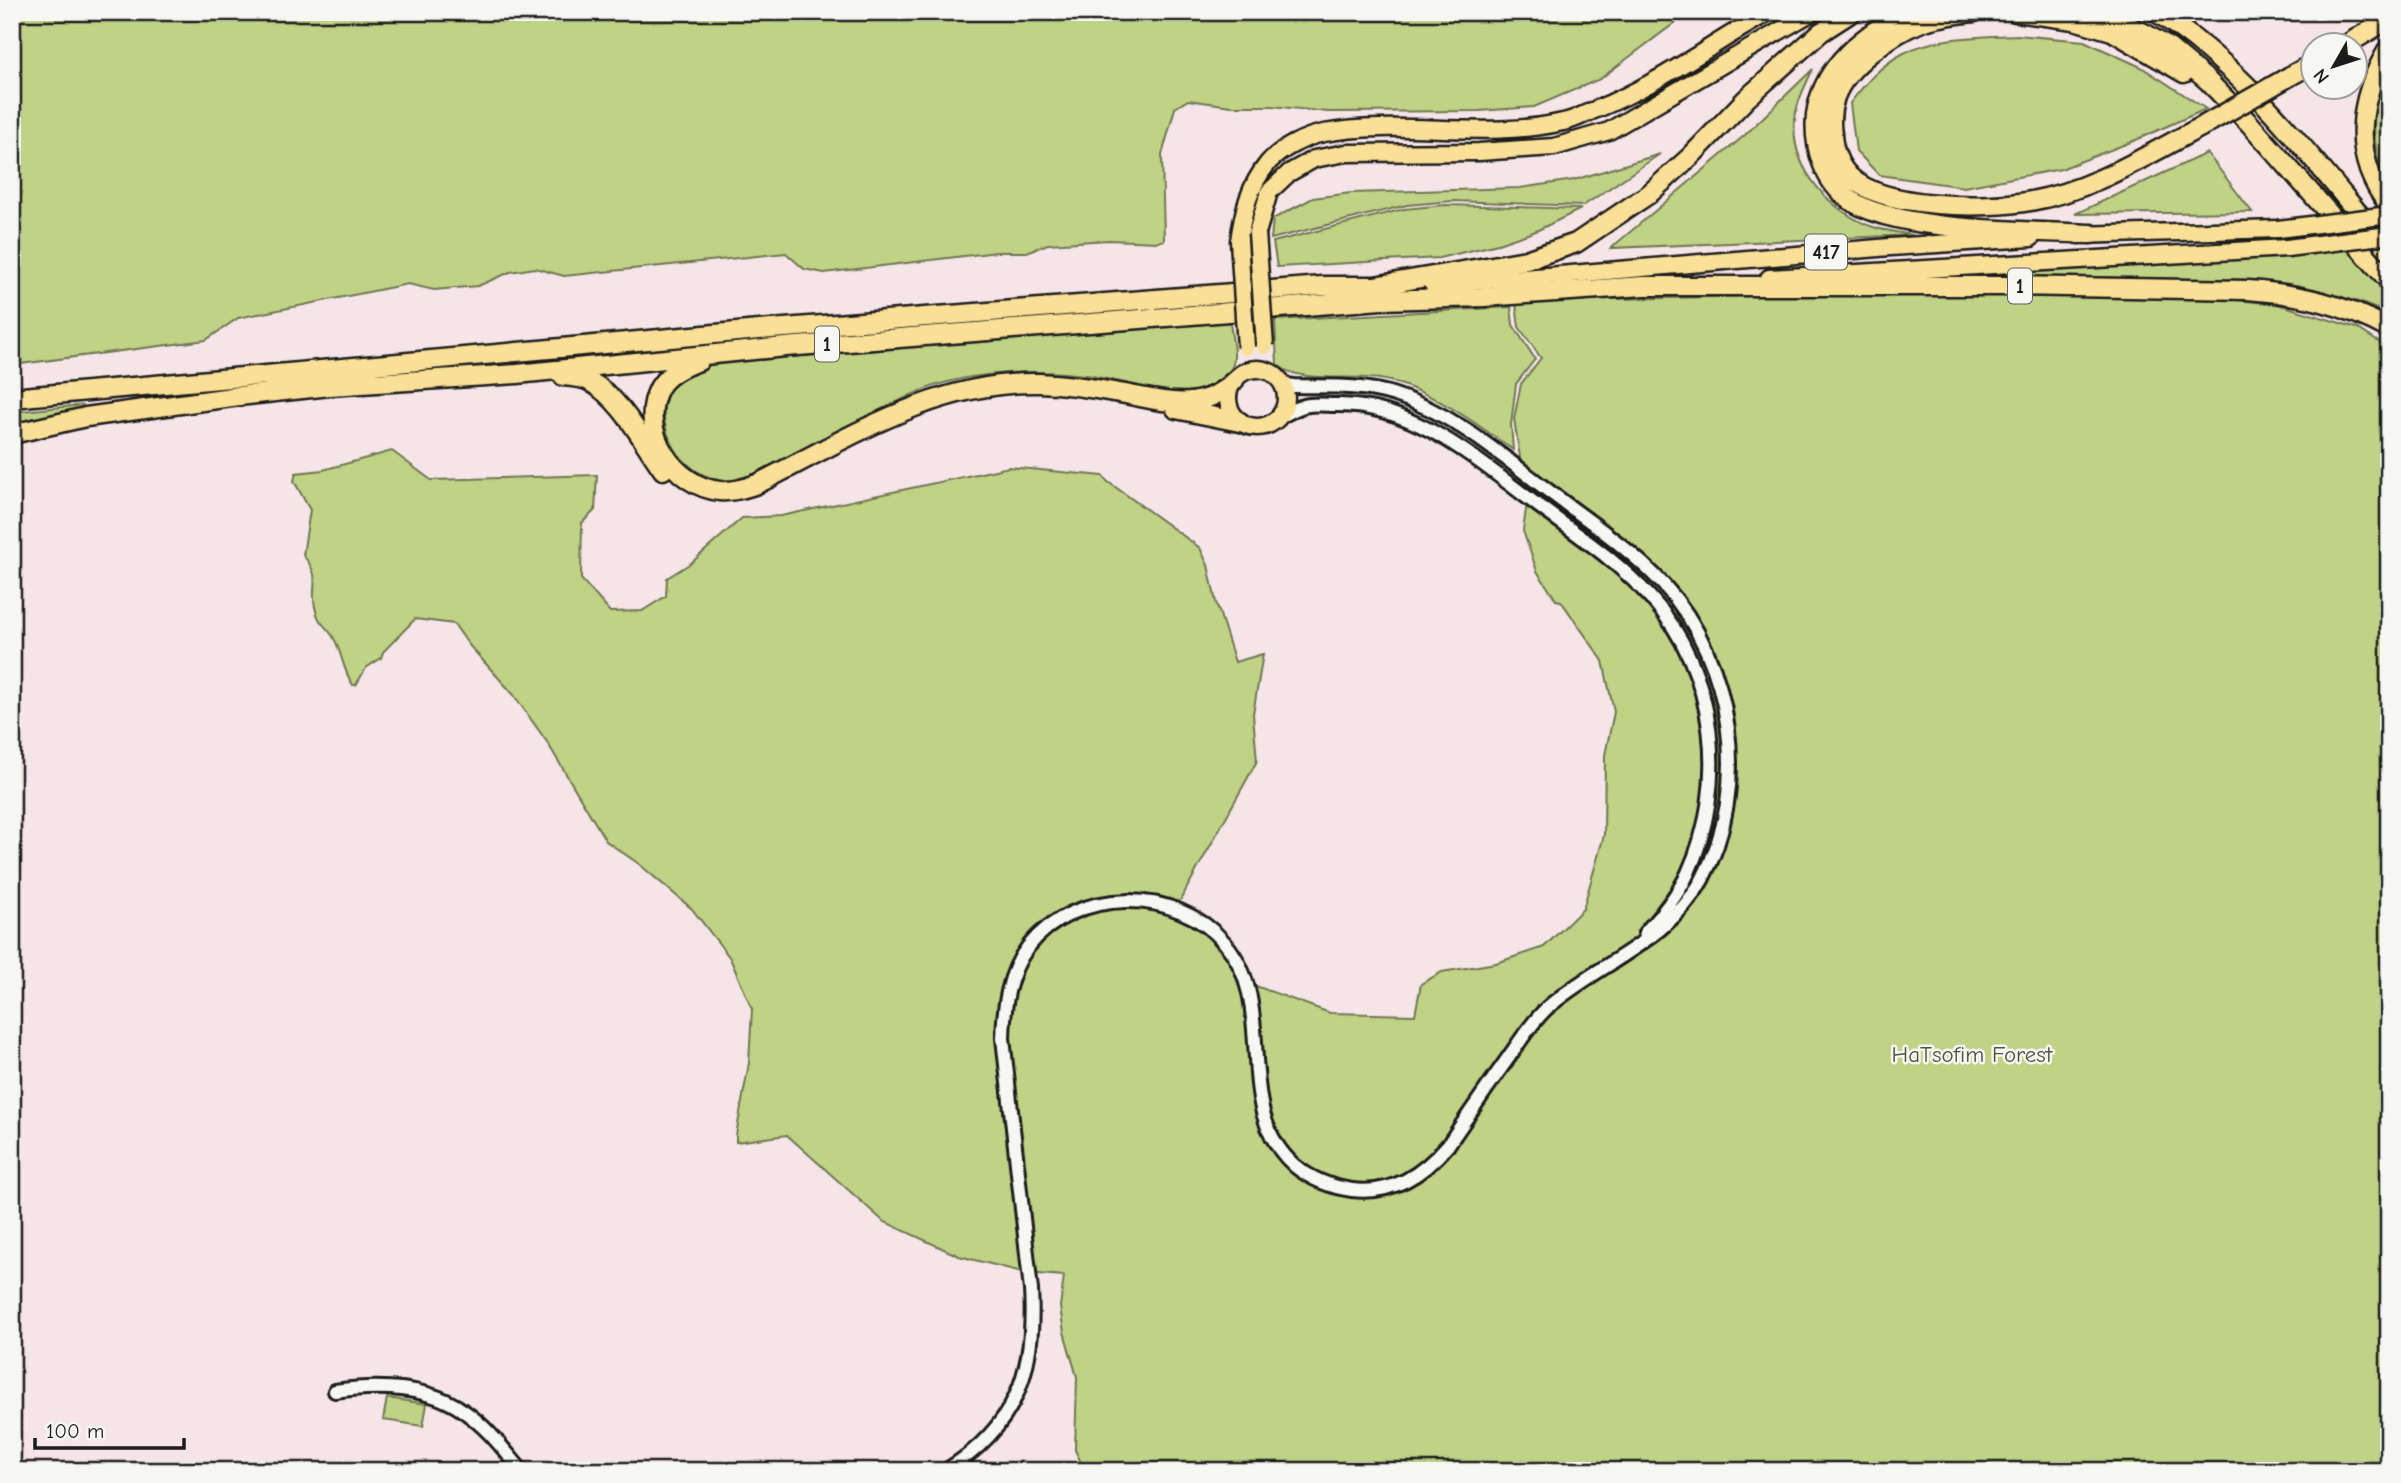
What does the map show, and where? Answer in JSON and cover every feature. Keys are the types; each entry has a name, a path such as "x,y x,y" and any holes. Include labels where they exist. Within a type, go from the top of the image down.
{"highway":[{"name":"1","path":"12,398 759,330 1322,286 1374,286 1526,260 1576,243 1649,194 1784,65 1821,32 1852,12"},
{"path":"1907,12 1888,22 1846,55 1824,86 1816,113 1816,141 1826,172 1836,187 1864,208 1897,218 1966,227 2091,234"},
{"path":"1974,12 1923,21 1900,32 1872,52 1844,79 1834,100 1831,116 1832,136 1836,156 1842,167 1859,184 1894,197 1937,204 2010,205 2032,201 2095,182 2201,127 2300,71"},
{"path":"2016,12 2074,20 2112,31 2158,56 2228,102"},
{"path":"2098,12 2169,48 2207,80 2389,281"},
{"path":"2156,12 2186,31 2227,65 2268,108 2389,250"},
{"path":"2367,32 2389,19"},
{"path":"2389,48 2372,81 2362,129 2370,176 2389,205"},
{"name":"1","path":"12,434 86,417 330,386 517,374 785,347 1381,300 1484,297 1644,286 2003,286 2248,290 2316,299 2341,306 2389,329"},
{"path":"785,347 701,360 685,365 666,379 656,396 655,429 665,456 682,476 692,483 721,491 738,490 757,484 893,414 917,405 992,386 1041,383 1088,387 1157,401 1199,402 1223,392 1238,377"},
{"path":"517,374 579,377 590,381 615,402 672,481 688,493 709,501 731,503 757,496 838,444"},
{"path":"1122,393 1167,407 1240,422"}],"main road":[{"path":"1238,377 1257,369 1274,375 1282,383 1286,400 1280,416 1265,426 1248,426 1240,422 1229,407 1229,389 1238,377 1247,347 1239,241 1249,194 1270,161 1292,145 1322,133 1358,130 1531,128 1566,122 1660,79 1769,12"},
{"path":"1274,375 1265,346 1257,233 1269,192 1289,173 1314,159 1346,153 1479,152 1554,147 1609,131 1812,12"},
{"name":"417","path":"1374,286 1524,278 1877,248 2091,234 2278,229 2389,215"},
{"name":"417","path":"1644,286 2287,248 2389,234"}],"street":[{"path":"946,1471 980,1446 1008,1414 1024,1377 1029,1356 1033,1316 1031,1290 1003,1019 1010,983 1017,965 1028,948 1054,922 1089,906 1133,901 1173,908 1191,915 1214,932 1235,957 1248,986 1254,1019 1261,1104 1272,1138 1290,1162 1314,1179 1340,1189 1371,1191 1404,1183 1424,1169 1448,1145 1530,1027 1548,1008 1653,935 1688,901 1712,859 1728,793 1728,739 1720,689 1712,665 1689,618 1665,586 1612,537 1470,432 1429,409 1394,394 1347,386 1286,385 1274,375"},
{"path":"1280,416 1303,406 1346,404 1389,412 1421,425 1460,447 1601,551 1651,598 1674,628 1695,671 1702,694 1710,741 1710,790 1701,834 1688,873 1655,922 1614,961"},
{"path":"335,1391 395,1387 450,1402 479,1423 522,1471"}],"green space":[{"path":"12,12 1683,12 1680,19 1600,79 1534,107 1479,111 1328,112 1272,106 1231,106 1188,100 1175,108 1162,155 1164,240 1158,242 1108,240 1048,244 1027,252 997,252 824,273 804,269 786,253 564,276 535,268 510,272 478,286 434,290 408,284 238,318 206,340 12,365"},
{"path":"2017,35 2084,41 2141,67 2206,109 2061,169 1964,187 1879,175 1856,151 1850,103 1880,69 1902,54 1929,44 1958,38"},
{"path":"1813,69 1799,100 1795,119 1795,137 1806,171 1829,200 1844,212 1876,228 1913,235 1611,248 1745,135"},
{"path":"2389,69 2389,186 2377,154 2374,117 2377,94"},
{"path":"2207,153 2252,212 2075,214"},
{"path":"1660,154 1583,206 1453,201 1407,205 1271,239 1273,219 1313,198 1351,193 1520,188 1574,180"},
{"path":"1445,205 1581,209 1536,231 1498,244 1439,258 1277,267 1273,242 1404,209"},
{"path":"2348,250 2389,295 2389,314 2359,302 2286,287 1843,281"},
{"name":"HaTsofim Forest","path":"1813,295 2205,297 2277,304 2357,328 2389,349 2389,1471 1085,1471 1075,1450 1077,1377 1060,1307 1064,1276 1026,1273 959,1256 883,1221 787,1135 736,1142 749,1063 752,1009 730,958 692,909 639,864 606,841 547,742 513,694 454,624 415,619 383,652 381,658 366,668 356,685 353,685 332,635 318,617 313,570 303,555 310,510 294,481 296,473 323,470 392,451 431,480 597,475 595,510 582,523 581,579 610,612 642,611 666,596 667,578 691,563 742,518 781,516 1009,467 1103,476 1200,548 1208,565 1216,602 1235,662 1263,654 1253,714 1257,761 1177,906 1253,985 1330,1013 1415,1015 1421,984 1442,972 1496,963 1544,947 1583,909 1604,835 1605,755 1614,712 1603,661 1537,571 1523,531 1527,502 1514,419 1521,384 1541,358 1519,327 1516,303"},
{"path":"1511,307 1513,325 1535,359 1516,384 1511,424 1513,450 1455,410 1424,393 1390,381 1301,375 1277,365 1275,320"},
{"path":"1230,322 1234,353 1231,369 1220,380 1200,390 1171,391 1061,373 1011,373 967,378 937,385 909,396 771,469 739,480 703,475 690,466 670,440 665,425 667,394 676,381 692,370 718,363"},
{"path":"83,405 83,412 12,427 12,412"},
{"path":"387,1398 427,1404 423,1426 383,1420"}]}
